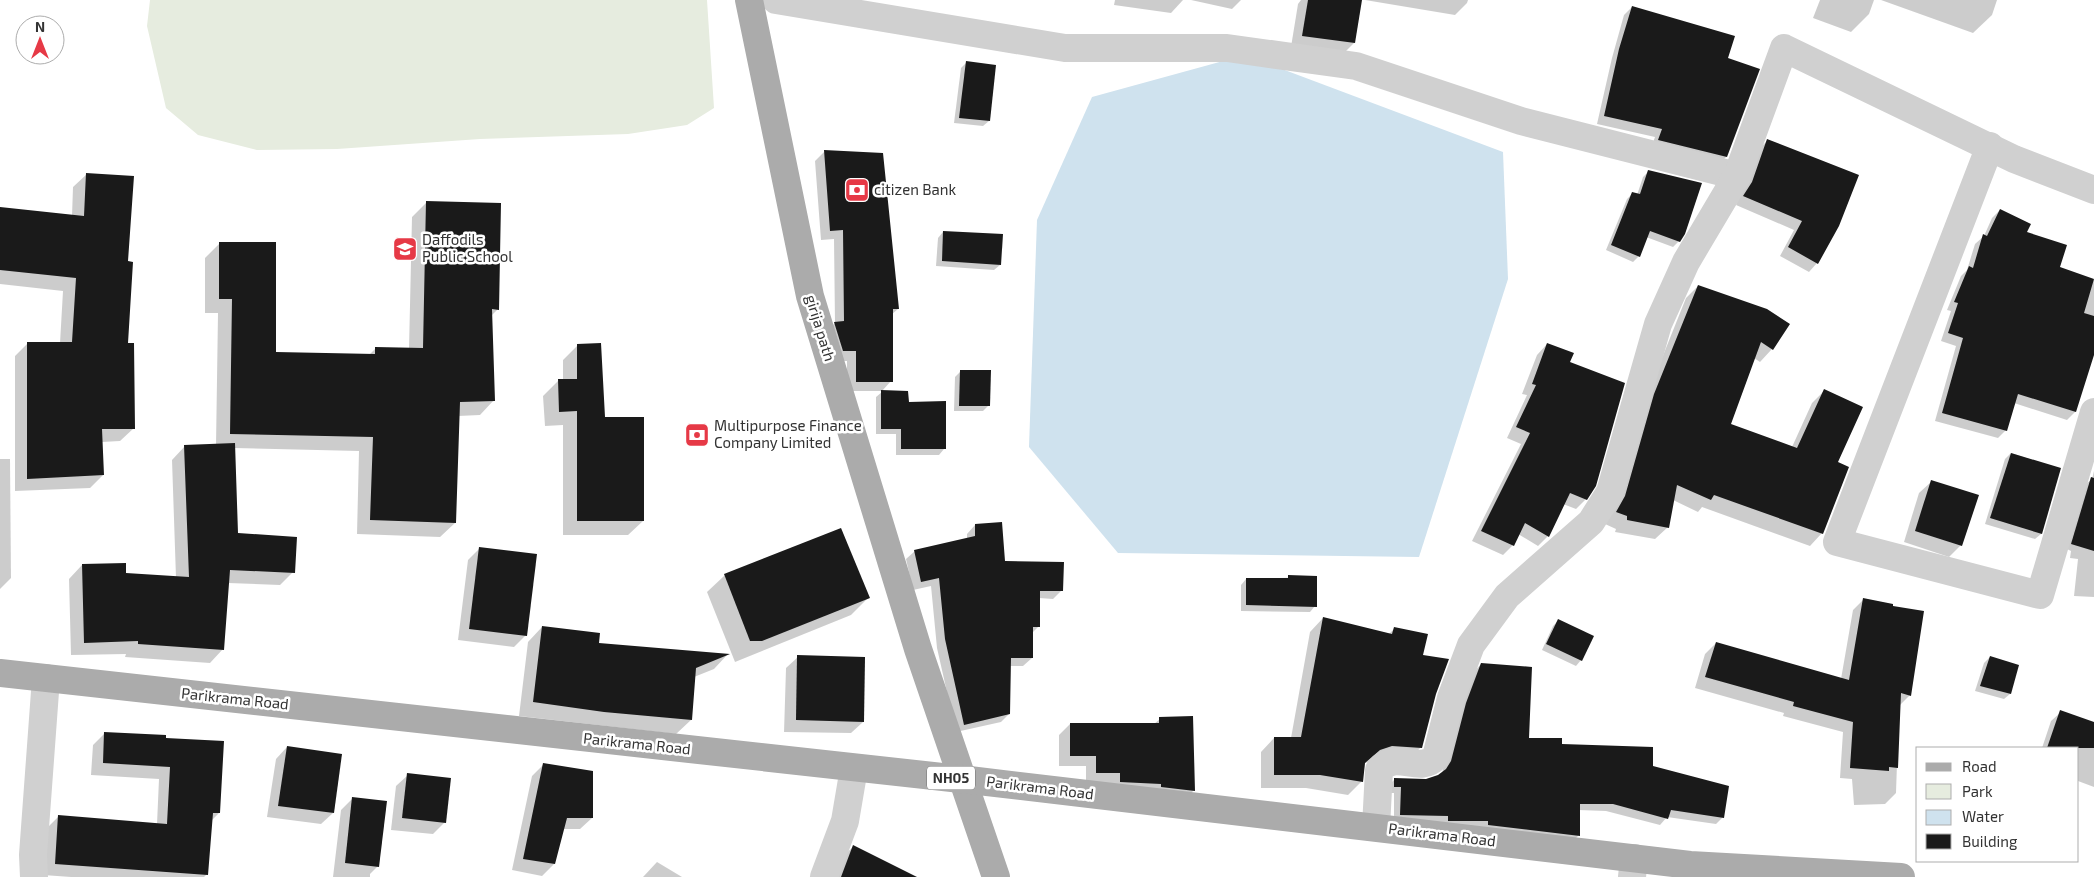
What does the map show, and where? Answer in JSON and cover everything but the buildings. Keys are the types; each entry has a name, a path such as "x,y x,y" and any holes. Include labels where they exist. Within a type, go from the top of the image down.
{"main road":[{"name":"girija path","path":"749,0 810,296 918,649 996,877"},
{"name":"Parikrama Road","path":"0,673 962,779 1376,827 1633,868 1690,865 1902,877"}],"street":[{"path":"776,0 1065,48 1227,48 1356,66 1521,121 1737,176"},
{"path":"1376,827 1380,770 1386,762 1394,760 1424,764 1430,763 1436,757 1451,698 1471,645 1507,596 1591,522 1610,492 1658,324 1686,262 1737,176 1784,48 2014,159 2094,190"},
{"path":"1990,146 1837,542 2040,595 2094,412"},
{"path":"34,877 33,855 46,678"},
{"path":"824,877 845,821 854,768"}],"green space":[{"path":"150,0 707,0 714,108 687,125 628,134 480,139 337,149 257,150 198,135 166,108 147,26"}],"water":[{"path":"1245,55 1503,152 1508,279 1419,557 1118,553 1029,447 1037,220 1092,97"}],"place":[{"name":"citizen Bank","path":"857,190"},
{"name":"Daffodils Public School","path":"405,249"},
{"name":"Multipurpose Finance Company Limited","path":"697,435"}]}
